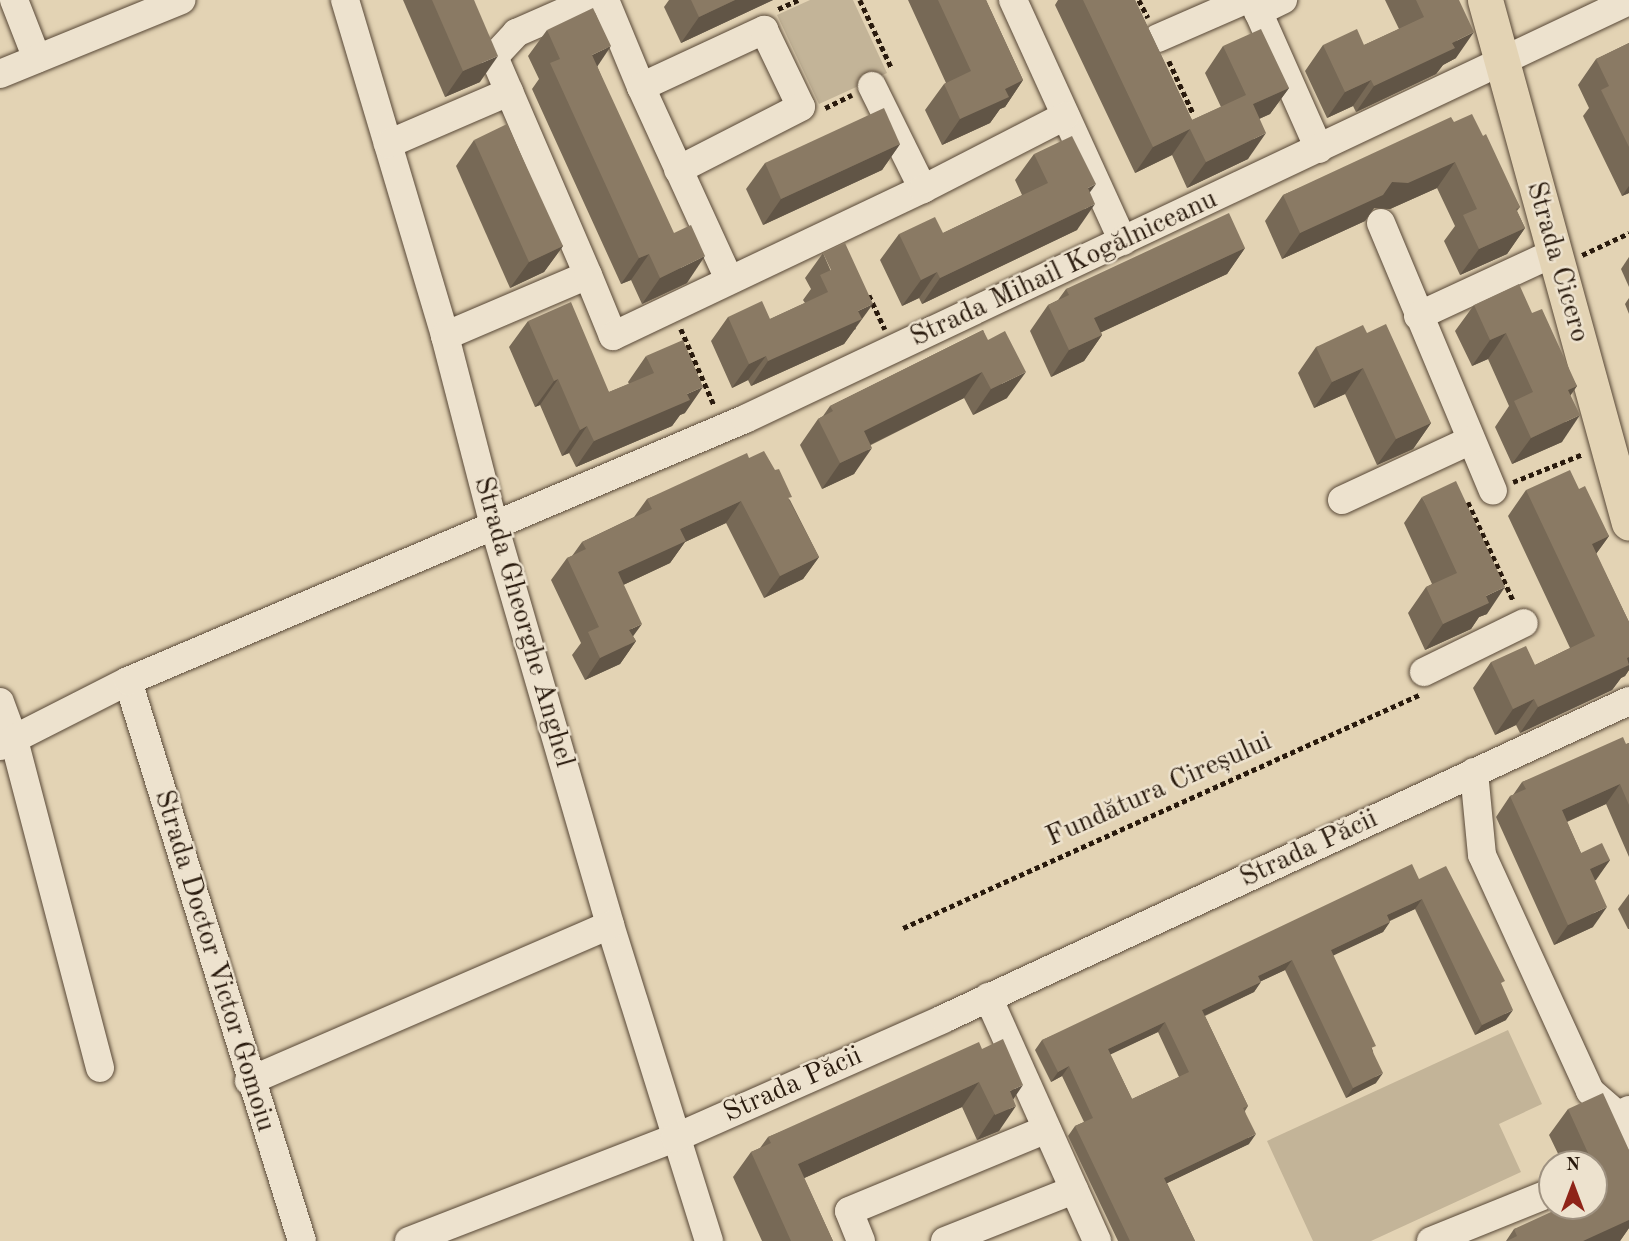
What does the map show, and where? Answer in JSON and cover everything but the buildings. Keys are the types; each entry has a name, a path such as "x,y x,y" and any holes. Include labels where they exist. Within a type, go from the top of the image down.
{"main road":[{"name":"Strada Cicero","path":"1485,0 1629,523"}],"street":[{"path":"13,0 37,59"},
{"path":"0,74 181,0"},
{"name":"Strada Gheorghe Anghel","path":"345,0 445,336 494,525 610,925 709,1241"},
{"path":"591,0 516,33 494,57 613,336 923,189 1065,116"},
{"path":"605,0 641,87 729,279"},
{"path":"1013,0 1123,241"},
{"name":"Strada Mihail Kogălniceanu","path":"7,743 128,681 725,428 1629,1"},
{"path":"1158,38 1260,3 1318,149"},
{"path":"641,87 764,30 801,107 678,170"},
{"path":"872,86 923,189"},
{"path":"388,144 509,92"},
{"path":"1381,223 1493,491"},
{"path":"1418,316 1556,259"},
{"path":"445,336 588,275"},
{"path":"1342,500 1471,440"},
{"path":"1422,683 1524,623"},
{"name":"Strada Doctor Victor Gomoiu","path":"128,681 249,1081 302,1241"},
{"name":"Strada Păcii","path":"409,1241 675,1138 988,997 1629,701"},
{"path":"0,702 7,743 100,1068"},
{"path":"1474,772 1482,855 1590,1091 1625,1121"},
{"path":"249,1081 610,925"},
{"path":"988,997 1097,1241"},
{"path":"861,1241 849,1211 1047,1129"},
{"path":"945,1241 1074,1190"},
{"path":"1431,1241 1538,1198"}],"path":[{"path":"1556,259 1629,233"},
{"path":"866,288 894,348"},
{"path":"671,307 725,428"},
{"path":"1524,623 1467,502 1607,444"},
{"name":"Fundătura Cireșului","path":"903,928 1422,683"}],"shaded area":[{"path":"810,0 853,0 887,73 819,104 777,15"},
{"path":"1508,1030 1542,1104 1499,1124 1521,1172 1371,1241 1313,1241 1267,1141"}]}
